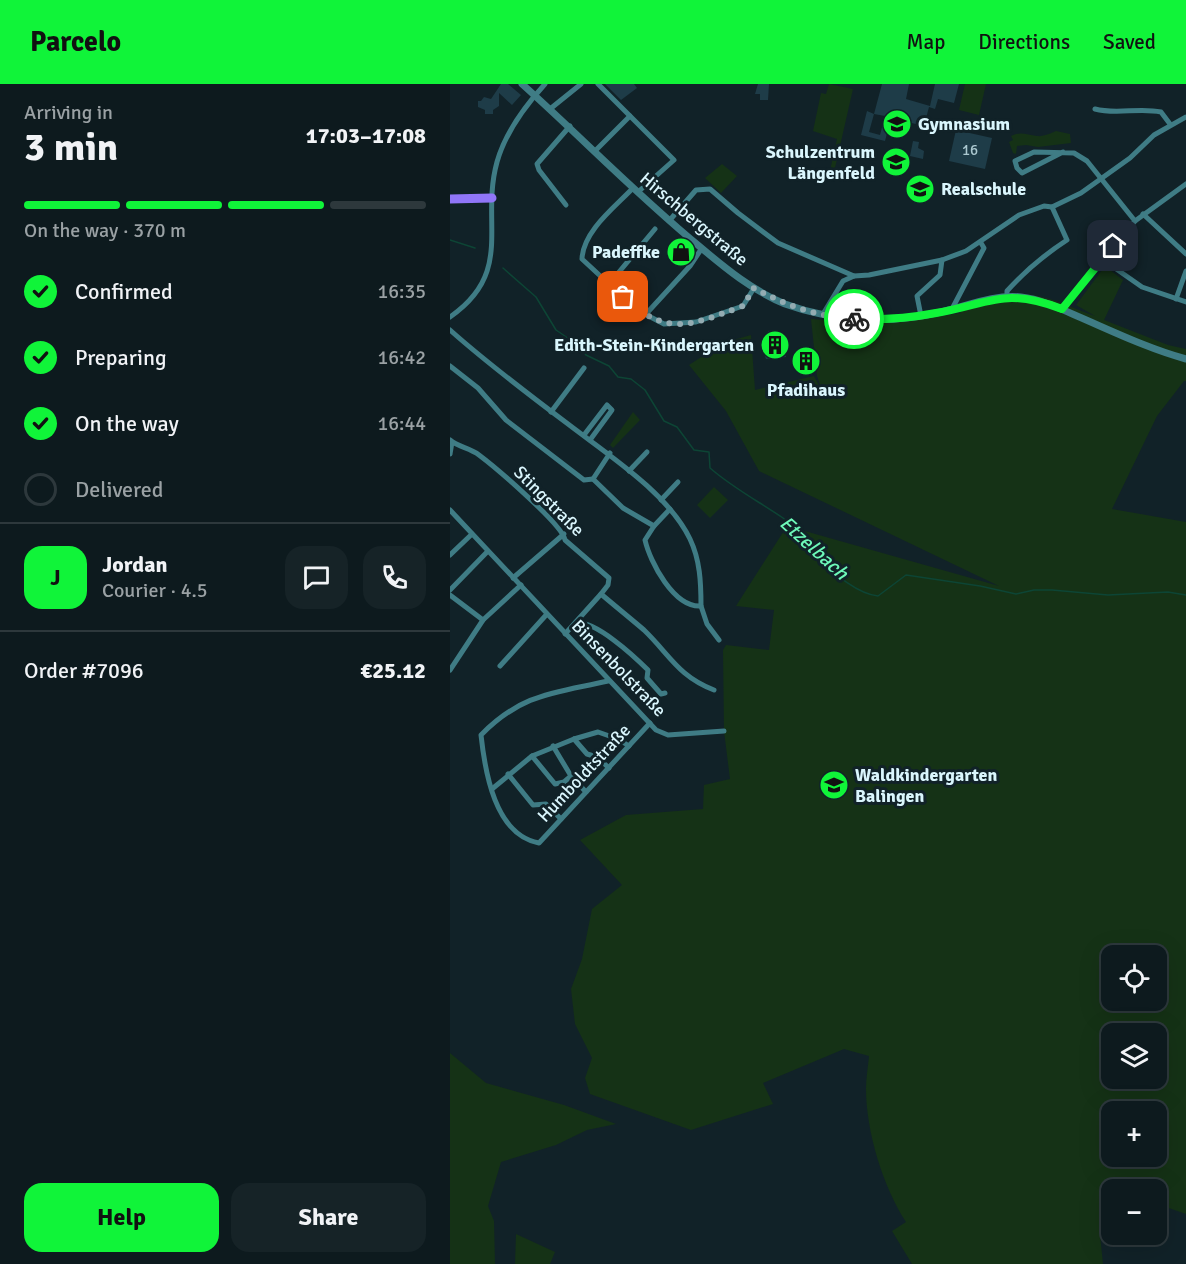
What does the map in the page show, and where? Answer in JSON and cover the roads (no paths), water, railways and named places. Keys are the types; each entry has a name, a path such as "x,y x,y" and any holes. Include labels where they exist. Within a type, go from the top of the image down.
{"highway":[{"path":"450,199 492,198"}],"street":[{"name":"Hirschbergstraße","path":"522,84 570,126 669,221 754,288 783,303 823,314 871,319 921,316 1007,297 1036,300 1186,359"},
{"path":"450,317 464,308 479,290 490,266 493,235 492,198 496,163 511,129 534,95 545,84"},
{"path":"550,110 581,84"},
{"path":"598,84 674,160 635,190 592,231 582,247 582,259 637,310 664,324 696,322 743,306 754,288"},
{"path":"1095,109 1121,112 1147,109 1161,112 1170,124"},
{"path":"595,151 630,116"},
{"path":"823,314 843,281 854,276 942,261 981,243 1019,215 1044,206 1052,207 1081,193 1101,180 1170,124 1186,117"},
{"path":"567,205 539,170 537,164 570,126"},
{"path":"1063,153 1022,173 1015,161 1023,155 1034,152 1074,153 1087,161 1135,221"},
{"path":"1062,309 1135,221 1186,184"},
{"path":"669,221 696,190 710,189 778,243 854,276"},
{"path":"1007,297 1007,291 1022,274 1039,258 1067,240 1052,207"},
{"path":"1143,214 1186,254"},
{"path":"609,284 655,229"},
{"path":"952,309 984,248 981,243"},
{"path":"646,314 690,266 702,248"},
{"path":"1102,259 1142,287 1186,302"},
{"path":"921,316 917,296 940,275 942,261"},
{"path":"1176,299 1186,271"},
{"path":"450,330 551,411 610,453 670,509 690,538 701,574 701,606 707,624 719,640"},
{"path":"450,366 478,388 515,427 584,480 593,479"},
{"path":"551,411 584,368"},
{"path":"584,435 607,405 612,410 590,440"},
{"path":"450,454 451,441"},
{"name":"Stingstraße","path":"451,441 478,454 564,534 565,540 609,578 608,585 601,594"},
{"path":"628,471 647,452"},
{"path":"593,479 610,453"},
{"path":"593,479 623,508 654,526"},
{"path":"661,500 678,482"},
{"path":"670,509 645,540 648,552 670,589 689,603 701,606"},
{"name":"Binsenbolstraße","path":"450,510 656,730 668,735 724,731"},
{"path":"450,555 472,534"},
{"path":"513,578 564,534"},
{"path":"450,590 488,551"},
{"path":"450,670 483,620 521,585"},
{"path":"566,634 601,594 644,631 679,670 698,684 714,690"},
{"path":"450,595 483,620"},
{"path":"500,666 547,614"},
{"path":"576,622 589,626 633,655 648,670 647,678 661,694 665,693"},
{"path":"492,789 481,735 489,726 516,706 541,695 608,681"},
{"name":"Humboldtstraße","path":"492,789 495,801 507,822 528,841 539,843 650,723"},
{"path":"492,789 532,756 574,739 598,732 618,739 629,746"},
{"path":"574,739 587,754 597,757 609,768"},
{"path":"553,746 571,776 586,792"},
{"path":"532,756 555,784 564,782 571,776"},
{"path":"508,774 533,805 546,804 561,819"}],"waterway":[{"name":"Etzelbach","path":"450,240 475,248"},
{"name":"Etzelbach","path":"503,268 536,297 556,330 581,347 586,355 609,366 618,377 631,379 645,390 664,421 677,427 694,450 709,452 710,468 799,531 826,565 839,577 862,591 878,596 906,575 1016,594 1034,590 1052,590 1108,595 1168,592 1186,595"}],"place":[{"name":"Gymnasium","path":"897,124"},
{"name":"Schulzentrum Längenfeld","path":"896,162"},
{"name":"Realschule","path":"920,189"},
{"name":"Padeffke","path":"681,252"},
{"name":"Edith-Stein-Kindergarten","path":"775,345"},
{"name":"Pfadihaus","path":"806,361"},
{"name":"Waldkindergarten Balingen","path":"834,785"}]}
